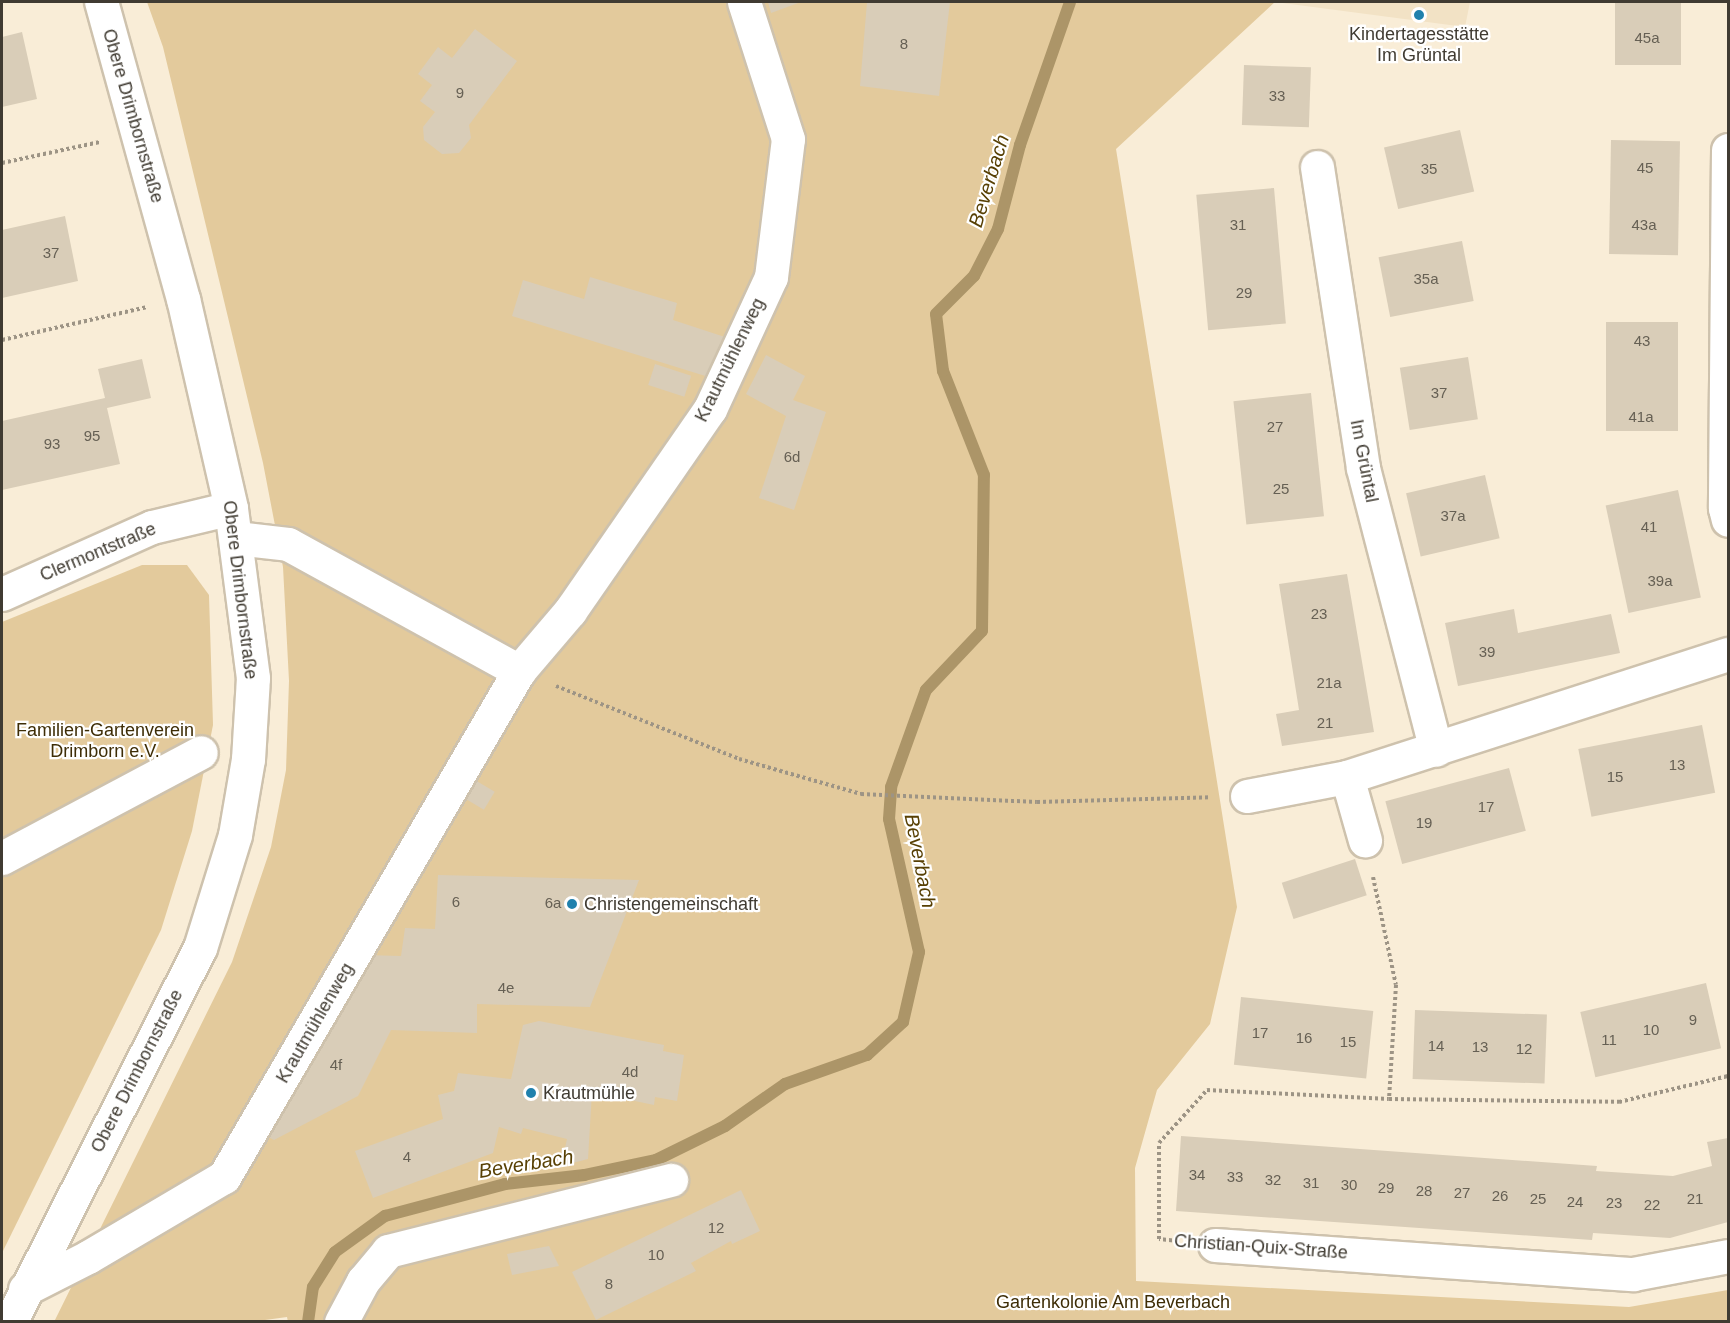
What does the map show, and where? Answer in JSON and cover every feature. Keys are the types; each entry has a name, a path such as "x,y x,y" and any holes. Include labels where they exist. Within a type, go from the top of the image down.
{"street":[{"name":"Obere Drimbornstraße","path":"10,1322 200,948 236,835 248,759 253,678 234,523 183,299 140,133 101,2"},
{"name":"Krautmühlenweg","path":"25,1289 88,1257 224,1177 519,671 570,610 710,409 771,277 788,139 744,2"},
{"path":"1728,150 1725,508 1728,520"},
{"name":"Im Grüntal","path":"1317,167 1363,468 1436,750"},
{"path":"234,523 288,544 519,671"},
{"name":"Clermontstraße","path":"2,594 152,527 234,523"},
{"path":"1247,796 1347,777 1728,654"},
{"path":"2,858 201,752"},
{"path":"1347,777 1365,840"},
{"path":"341,1322 363,1281 388,1251 671,1180"},
{"name":"Christian-Quix-Straße","path":"1215,1245 1633,1274 1728,1256"}],"path":[{"path":"2,163 140,133"},
{"path":"2,340 183,299"},
{"path":"519,671 739,759 861,794 945,800 1247,796"},
{"path":"1365,840 1396,985 1389,1099"},
{"name":"Christian-Quix-Straße","path":"1215,1245 1159,1239 1159,1143 1207,1090 1389,1099 1619,1102 1728,1076"}],"shaded area":[{"name":"Kindertagesstätte Im Grüntal","path":"1275,2 1470,2 1465,27"}],"green space":[{"name":"Gartenkolonie Am Beverbach","path":"147,2 1275,2 1116,149 1237,907 1210,1024 1157,1090 1135,1168 1136,1281 1629,1307 1728,1290 1728,1321 288,1322 287,1317 251,1322 54,1322 232,962 271,847 286,770 289,681 283,567 263,463 163,47"},
{"name":"Familien-Gartenverein Drimborn e.V.","path":"142,565 187,565 209,595 213,725 192,831 161,930 2,1253 2,622"}],"building":[{"path":"768,2 801,2 771,13"},
{"path":"867,2 950,2 939,96 860,86"},
{"path":"1615,2 1681,2 1681,65 1615,65"},
{"path":"475,29 517,61 469,125 471,138 459,153 442,154 424,140 423,127 435,112 420,101 432,85 418,74 438,47 452,58"},
{"path":"22,32 37,99 2,107 2,37"},
{"path":"1244,65 1311,67 1309,127 1242,125"},
{"path":"1460,130 1474,191 1398,209 1384,148"},
{"path":"1611,140 1680,141 1678,255 1609,254"},
{"path":"1274,188 1286,323 1208,330 1196,195"},
{"path":"65,216 78,281 2,298 2,230"},
{"path":"1462,241 1474,301 1390,317 1379,257"},
{"path":"590,277 677,303 673,320 734,340 715,379 512,316 523,280 584,299"},
{"path":"1606,322 1678,322 1678,431 1606,431"},
{"path":"766,355 805,376 793,400 826,412 794,510 759,498 786,416 746,394"},
{"path":"1468,357 1478,419 1410,430 1400,368"},
{"path":"142,359 151,398 107,408 120,464 2,490 2,421 105,398 98,369"},
{"path":"655,364 691,376 684,397 648,385"},
{"path":"1311,393 1324,516 1246,524 1233,401"},
{"path":"1485,475 1500,538 1421,557 1406,493"},
{"path":"1678,490 1701,598 1628,613 1606,505"},
{"path":"1347,574 1374,732 1282,746 1276,714 1299,710 1279,584"},
{"path":"1514,609 1518,633 1611,614 1620,653 1458,686 1445,623"},
{"path":"1702,725 1715,793 1591,817 1578,749"},
{"path":"1509,768 1526,831 1402,864 1385,801"},
{"path":"475,780 495,792 484,810 464,798"},
{"path":"1355,859 1367,895 1294,919 1282,883"},
{"path":"438,875 639,880 590,1007 477,1004 477,1033 391,1030 358,1096 274,1140 261,1133 364,955 401,956 405,928 435,929"},
{"path":"1706,983 1721,1048 1595,1077 1580,1012"},
{"path":"1241,997 1373,1011 1366,1079 1234,1065"},
{"path":"1415,1010 1547,1015 1545,1084 1413,1079"},
{"path":"539,1021 664,1045 663,1051 684,1055 677,1101 655,1097 654,1105 592,1092 588,1159 561,1166 567,1139 523,1128 521,1134 499,1127 493,1153 373,1198 355,1151 443,1119 438,1095 454,1091 458,1073 511,1079 523,1025"},
{"path":"1181,1136 1597,1166 1596,1171 1673,1176 1712,1166 1707,1142 1728,1138 1728,1222 1670,1238 1593,1233 1592,1240 1176,1211"},
{"path":"741,1190 760,1231 732,1244 731,1241 691,1263 696,1271 596,1320 572,1272"},
{"path":"549,1246 559,1266 512,1275 507,1254"}],"waterway":[{"name":"Beverbach","path":"308,1322 313,1287 335,1252 385,1216 505,1184 584,1175 656,1160 725,1126 785,1084 867,1055 903,1022 919,952 889,819 891,787 926,690 982,631 984,475 943,371 936,314 974,276 998,229 1020,145 1070,2"}],"place":[{"name":"Kindertagesstätte Im Grüntal","path":"1419,15"},
{"name":"Christengemeinschaft","path":"572,904"},
{"name":"Krautmühle","path":"531,1093"}]}
